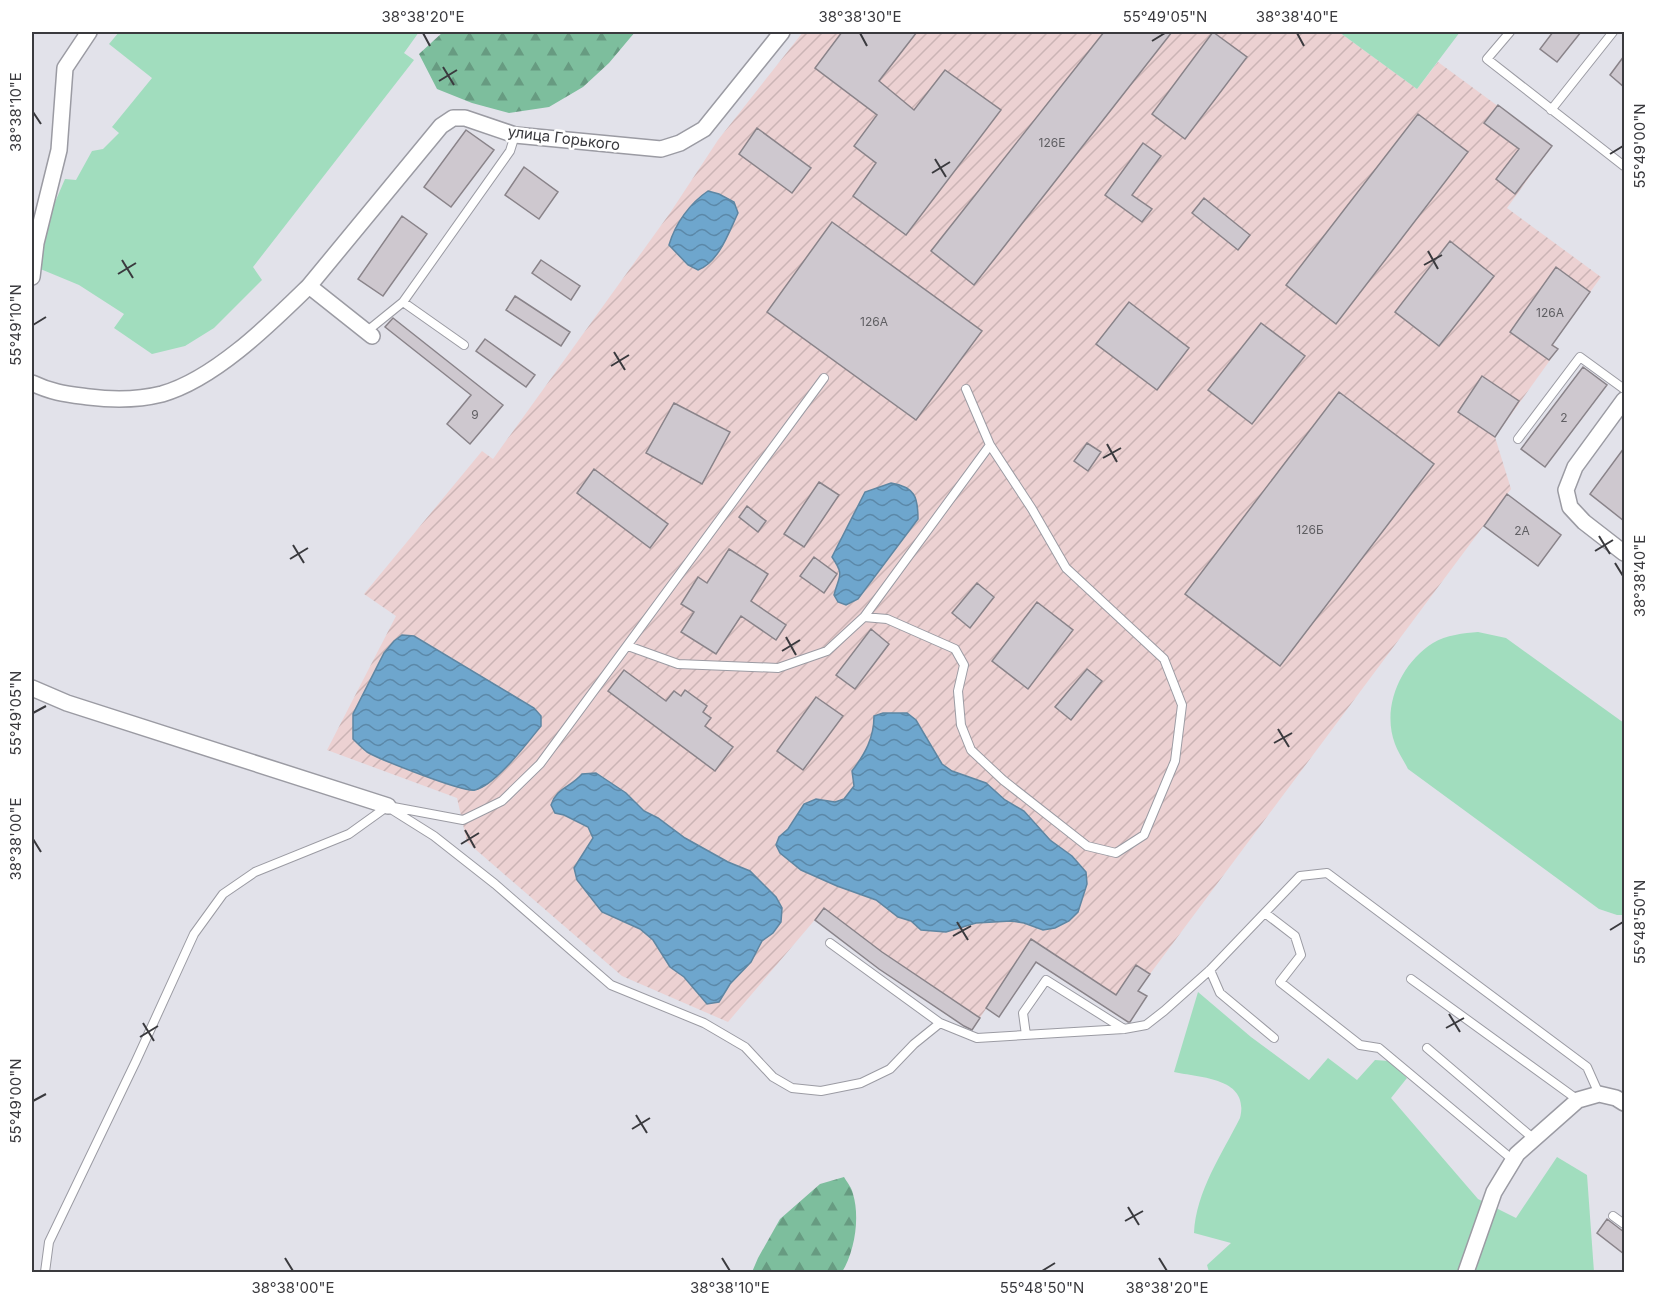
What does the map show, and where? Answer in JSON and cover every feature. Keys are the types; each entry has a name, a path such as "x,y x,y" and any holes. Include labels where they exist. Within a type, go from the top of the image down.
{"street":[{"path":"32,277 36,243 60,150 65,68 89,32"},
{"name":"улица Горького","path":"32,383 52,392 116,400 162,394 198,379 238,350 281,314 309,286 441,126 453,118 465,118 515,135 661,148 680,143 704,129 782,32"},
{"path":"309,286 369,334"},
{"path":"1624,399 1575,467 1566,490 1570,507 1584,522 1624,553"},
{"path":"32,688 67,703 388,806"},
{"path":"1466,1272 1494,1192 1517,1154 1578,1100 1599,1094 1616,1098 1624,1103"}],"lane":[{"path":"1510,32 1487,59 1624,166"},
{"path":"1551,110 1614,32"},
{"path":"369,334 403,302 510,151 515,135"},
{"path":"403,302 464,345"},
{"path":"1518,440 1580,357 1624,388"},
{"path":"45,1272 49,1242 136,1061 194,933 223,894 255,872 349,834 388,806 463,820 502,801 540,764 824,378"},
{"path":"864,617 886,619 955,649 964,665 958,691 961,725 971,750 1003,780 1087,846 1116,853 1144,835 1175,761 1182,705 1164,659 1066,568 1032,509 990,445 966,389"},
{"path":"628,646 678,664 778,668 827,651 864,617 990,445"},
{"path":"388,806 434,836 495,884 611,985 704,1023 745,1047 773,1077 792,1088 821,1090 861,1083 890,1069 914,1044 940,1023"},
{"path":"830,943 940,1023 976,1038 1124,1029 1146,1025 1210,970 1300,876 1327,873 1587,1066 1599,1094"},
{"path":"1265,913 1295,936 1301,955 1280,982 1360,1045 1379,1048 1513,1160"},
{"path":"1210,970 1220,993 1274,1038"},
{"path":"1411,979 1578,1100"},
{"path":"1026,1035 1023,1013 1046,980 1124,1029"},
{"path":"1427,1048 1534,1139"},
{"path":"1613,1216 1624,1224"}],"shaded area":[{"path":"803,32 1339,32 1417,89 1438,62 1552,146 1507,208 1601,277 1553,344 1558,349 1495,437 1511,489 1150,974 1136,965 1116,995 1031,939 980,1018 888,956 824,909 728,1022 622,976 467,842 457,798 327,750 396,616 364,594 482,451 493,459 670,213 718,140"}],"green space":[{"path":"119,32 419,32 404,53 414,60 253,267 262,280 214,328 185,346 152,354 114,328 124,314 79,285 38,268 49,216 65,179 76,180 92,151 103,149 119,133 112,127 152,78 109,44"},
{"path":"443,32 635,32 609,63 583,87 549,107 509,113 472,103 437,89 419,54"},
{"path":"1339,32 1460,32 1417,89"},
{"path":"1478,632 1506,638 1624,723 1624,915 1599,909 1408,769 1398,750 1391,730 1391,715 1392,701 1403,674 1422,652 1438,640"},
{"path":"1198,992 1251,1037 1309,1080 1328,1058 1357,1080 1375,1060 1389,1061 1407,1078 1391,1098 1478,1199 1516,1218 1557,1157 1587,1175 1594,1272 1209,1272 1207,1265 1231,1243 1194,1233 1196,1217 1211,1173 1240,1118 1241,1105 1238,1095 1231,1087 1221,1082 1174,1072"},
{"path":"844,1177 851,1187 856,1223 853,1244 842,1272 752,1272 780,1219 820,1184"}],"water":[{"path":"708,191 734,202 738,213 718,253 698,270 688,265 669,245 684,215"},
{"path":"891,483 905,487 914,494 918,519 858,599 846,605 838,602 834,595 840,572 832,557 865,492"},
{"path":"402,635 414,636 534,708 541,716 541,726 528,742 492,781 483,787 468,790 421,775 367,752 353,739 353,714 384,653"},
{"path":"883,713 907,713 916,720 942,764 952,771 986,783 1005,800 1024,811 1050,840 1072,856 1086,872 1087,884 1078,912 1069,921 1055,928 1043,930 1011,921 976,923 946,932 921,930 911,921 898,917 876,900 801,870 780,853 776,845 779,837 788,829 804,804 816,799 835,802 844,799 854,786 852,771 868,745 874,716"},
{"path":"596,773 626,793 644,811 658,818 685,838 728,862 750,871 776,897 782,908 781,922 773,933 762,941 751,962 730,984 719,1002 707,1004 684,977 670,967 653,940 640,929 602,912 577,880 574,868 593,838 588,827 555,813 551,805 560,791 582,774"}],"building":[{"path":"842,32 917,32 879,81 914,110 945,70 1001,110 906,235 853,196 876,163 854,146 877,115 815,68"},
{"path":"1104,32 1172,32 974,285 931,251"},
{"path":"1213,32 1247,57 1185,139 1152,114"},
{"path":"1553,32 1581,32 1557,62 1540,49"},
{"path":"1624,56 1624,87 1610,75"},
{"path":"1498,105 1552,146 1515,194 1496,179 1519,149 1484,123"},
{"path":"1418,114 1468,152 1336,324 1286,285"},
{"path":"757,128 811,168 792,193 739,154"},
{"path":"466,130 494,150 451,207 424,187"},
{"path":"1143,143 1161,156 1132,195 1152,209 1142,222 1105,195"},
{"path":"524,167 558,192 539,219 505,195"},
{"path":"1204,198 1250,235 1238,250 1192,213"},
{"path":"402,216 427,234 383,296 358,279"},
{"path":"832,222 982,331 916,420 767,312"},
{"path":"1450,241 1494,276 1439,346 1395,312"},
{"path":"541,260 580,286 571,300 532,273"},
{"path":"1556,267 1590,292 1552,345 1558,349 1549,360 1510,332"},
{"path":"515,296 570,332 561,346 506,310"},
{"path":"1129,302 1189,348 1157,390 1096,344"},
{"path":"393,318 503,405 470,444 447,424 471,395 385,327"},
{"path":"1261,323 1305,356 1252,424 1208,390"},
{"path":"485,339 535,375 526,387 476,351"},
{"path":"1583,367 1607,385 1545,467 1521,449"},
{"path":"1482,376 1519,401 1495,437 1458,412"},
{"path":"1339,392 1434,464 1280,666 1185,594"},
{"path":"674,403 730,432 702,484 646,453"},
{"path":"1087,443 1101,452 1088,471 1074,461"},
{"path":"1624,448 1624,521 1590,494"},
{"path":"594,469 668,524 650,548 577,493"},
{"path":"819,482 839,495 804,547 784,534"},
{"path":"1507,494 1561,535 1538,566 1484,526"},
{"path":"747,506 766,521 758,532 739,517"},
{"path":"729,549 768,574 751,601 786,625 776,640 741,616 716,654 681,632 694,612 681,604 698,577 707,583"},
{"path":"814,557 837,574 824,593 800,576"},
{"path":"977,583 994,597 970,628 952,613"},
{"path":"1037,602 1073,630 1028,689 992,661"},
{"path":"871,629 889,644 855,689 836,675"},
{"path":"1087,669 1102,681 1071,720 1055,707"},
{"path":"624,670 666,701 674,691 681,696 685,690 707,706 703,712 711,718 705,726 733,747 715,771 608,691"},
{"path":"816,697 843,716 803,770 777,751"},
{"path":"824,908 882,952 980,1018 972,1030 879,969 815,920"},
{"path":"1031,939 1116,995 1136,965 1150,974 1138,991 1147,996 1128,1022 1036,962 999,1017 986,1008"},
{"path":"1607,1219 1624,1232 1624,1254 1597,1233"}]}
